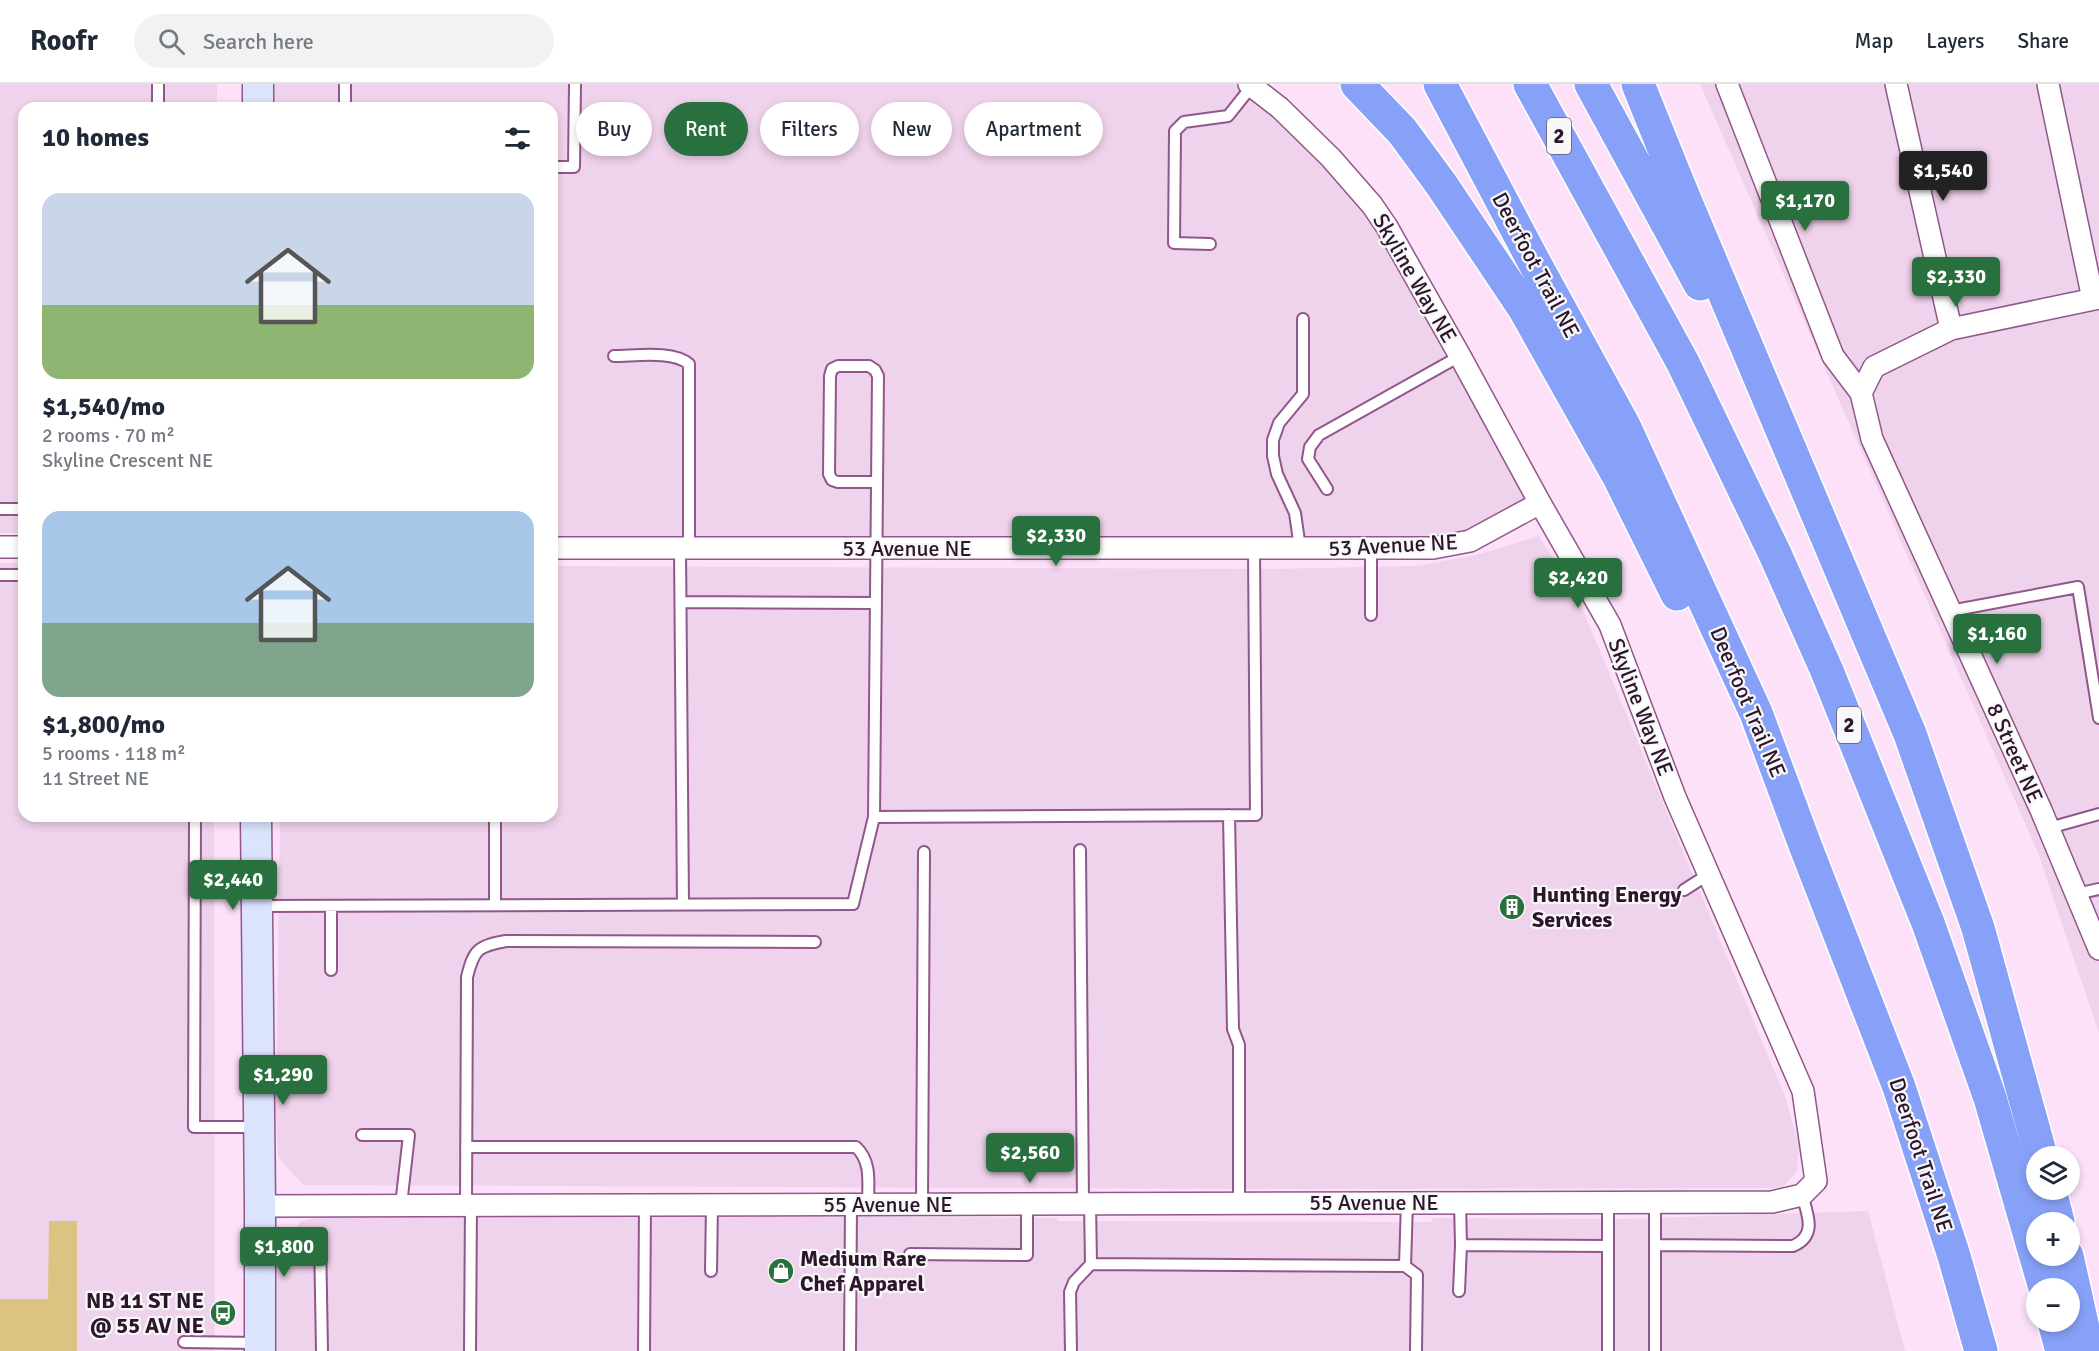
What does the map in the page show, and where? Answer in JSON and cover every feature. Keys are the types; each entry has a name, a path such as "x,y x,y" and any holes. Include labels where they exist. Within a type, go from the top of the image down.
{"highway":[{"path":"1357,84 1402,131 1441,184 1524,308 1619,477 1692,624 1756,712"},
{"name":"Deerfoot Trail NE","path":"1440,84 1624,426 1756,712 1899,1087 1954,1256 1981,1351"},
{"name":"2","path":"1530,84 1683,363 1775,554 1827,671 1928,923 1990,1098 2042,1278"},
{"path":"1591,84 1736,350 1910,734"},
{"path":"1638,84 1682,194 1910,734 1978,928 2038,1146"},
{"path":"2069,1266 2088,1351"},
{"path":"2057,1332 2062,1351"}],"street":[{"path":"258,84 258,102"},
{"path":"1727,84 1833,356 1861,393 1874,367 1951,329 2096,298 2048,84"},
{"path":"1896,84 1951,329"},
{"name":"Skyline Way NE","path":"1251,85 1280,108 1331,158 1372,205 1387,227 1610,625 1675,797 1803,1091 1816,1181 1802,1195"},
{"name":"8 Street NE","path":"1861,393 1872,439 2049,828 2099,949"},
{"name":"53 Avenue NE","path":"558,548 1433,548 1470,541 1540,503"},
{"path":"0,547 18,547"},
{"path":"256,822 260,1347"},
{"name":"55 Avenue NE","path":"260,1206 1772,1202 1802,1195"}],"lane":[{"path":"158,84 158,102"},
{"path":"345,84 345,102"},
{"path":"558,167 574,167 575,84"},
{"path":"1210,244 1174,243 1175,131 1184,122 1228,116 1251,85"},
{"path":"1300,548 1295,513 1277,474 1273,456 1273,440 1279,423 1303,394 1303,319"},
{"path":"614,356 671,356 682,358 689,364 685,548 681,602 683,904"},
{"path":"1327,489 1308,459 1310,447 1319,435 1460,356"},
{"path":"257,906 853,904 874,817 878,376 869,366 837,366 832,369 830,376 829,474 837,483 877,482"},
{"path":"0,509 18,509"},
{"path":"1371,548 1371,615"},
{"path":"874,817 1256,815 1254,549"},
{"path":"0,576 18,575"},
{"path":"1950,611 2078,587 2099,718"},
{"path":"681,602 876,603"},
{"path":"2049,828 2099,814"},
{"path":"1229,815 1233,1029 1239,1045 1239,1203"},
{"path":"195,822 194,1127 260,1127"},
{"path":"495,822 495,905"},
{"path":"1080,850 1087,1203 1091,1264"},
{"path":"922,1204 924,852"},
{"path":"1684,890 1708,874"},
{"path":"2076,894 2099,889"},
{"path":"331,906 331,970"},
{"path":"470,1351 469,1205 466,1147 467,977 471,958 484,944 506,941 815,942"},
{"path":"362,1135 409,1135 401,1205"},
{"path":"466,1147 856,1147 865,1156 868,1167 860,1204 850,1351"},
{"path":"1655,1245 1793,1246 1803,1241 1808,1232 1808,1217 1802,1195"},
{"path":"1405,1266 1407,1202"},
{"path":"1459,1291 1460,1202"},
{"path":"1608,1202 1608,1351"},
{"path":"1655,1202 1655,1351"},
{"path":"910,1254 1027,1255 1027,1203"},
{"path":"644,1351 645,1204"},
{"path":"711,1271 712,1204"},
{"path":"320,1238 322,1351"},
{"path":"1461,1245 1608,1246"},
{"path":"1071,1351 1070,1292 1074,1282 1091,1264 1405,1266 1417,1275 1416,1351"},
{"path":"184,1342 260,1347"}],"shaded area":[{"path":"0,84 217,84 217,102 18,102 18,533 0,533"},
{"path":"257,84 1249,84 1358,188 1540,503 1470,541 558,548 558,102 257,102"},
{"path":"1700,84 2099,84 2099,1033 2038,853"},
{"path":"1539,536 1578,598 1786,1099 1799,1146 1797,1171 1782,1188 1263,1189 303,1185 278,1157 276,1108 280,822 558,822 558,566 1272,569 1415,566 1476,555"},
{"path":"0,563 18,563 18,822 214,822 215,1351 0,1351"},
{"path":"1868,1211 1905,1351 277,1351 277,1260 285,1239 302,1221 334,1214 1431,1222 1433,1218 1623,1219"},
{"path":"49,1221 77,1221 77,1351 0,1351 0,1299 48,1299"}],"place":[{"name":"Hunting Energy Services","path":"1512,907"},
{"name":"Medium Rare Chef Apparel","path":"781,1271"},
{"name":"NB 11 ST NE @ 55 AV NE","path":"223,1313"}]}
